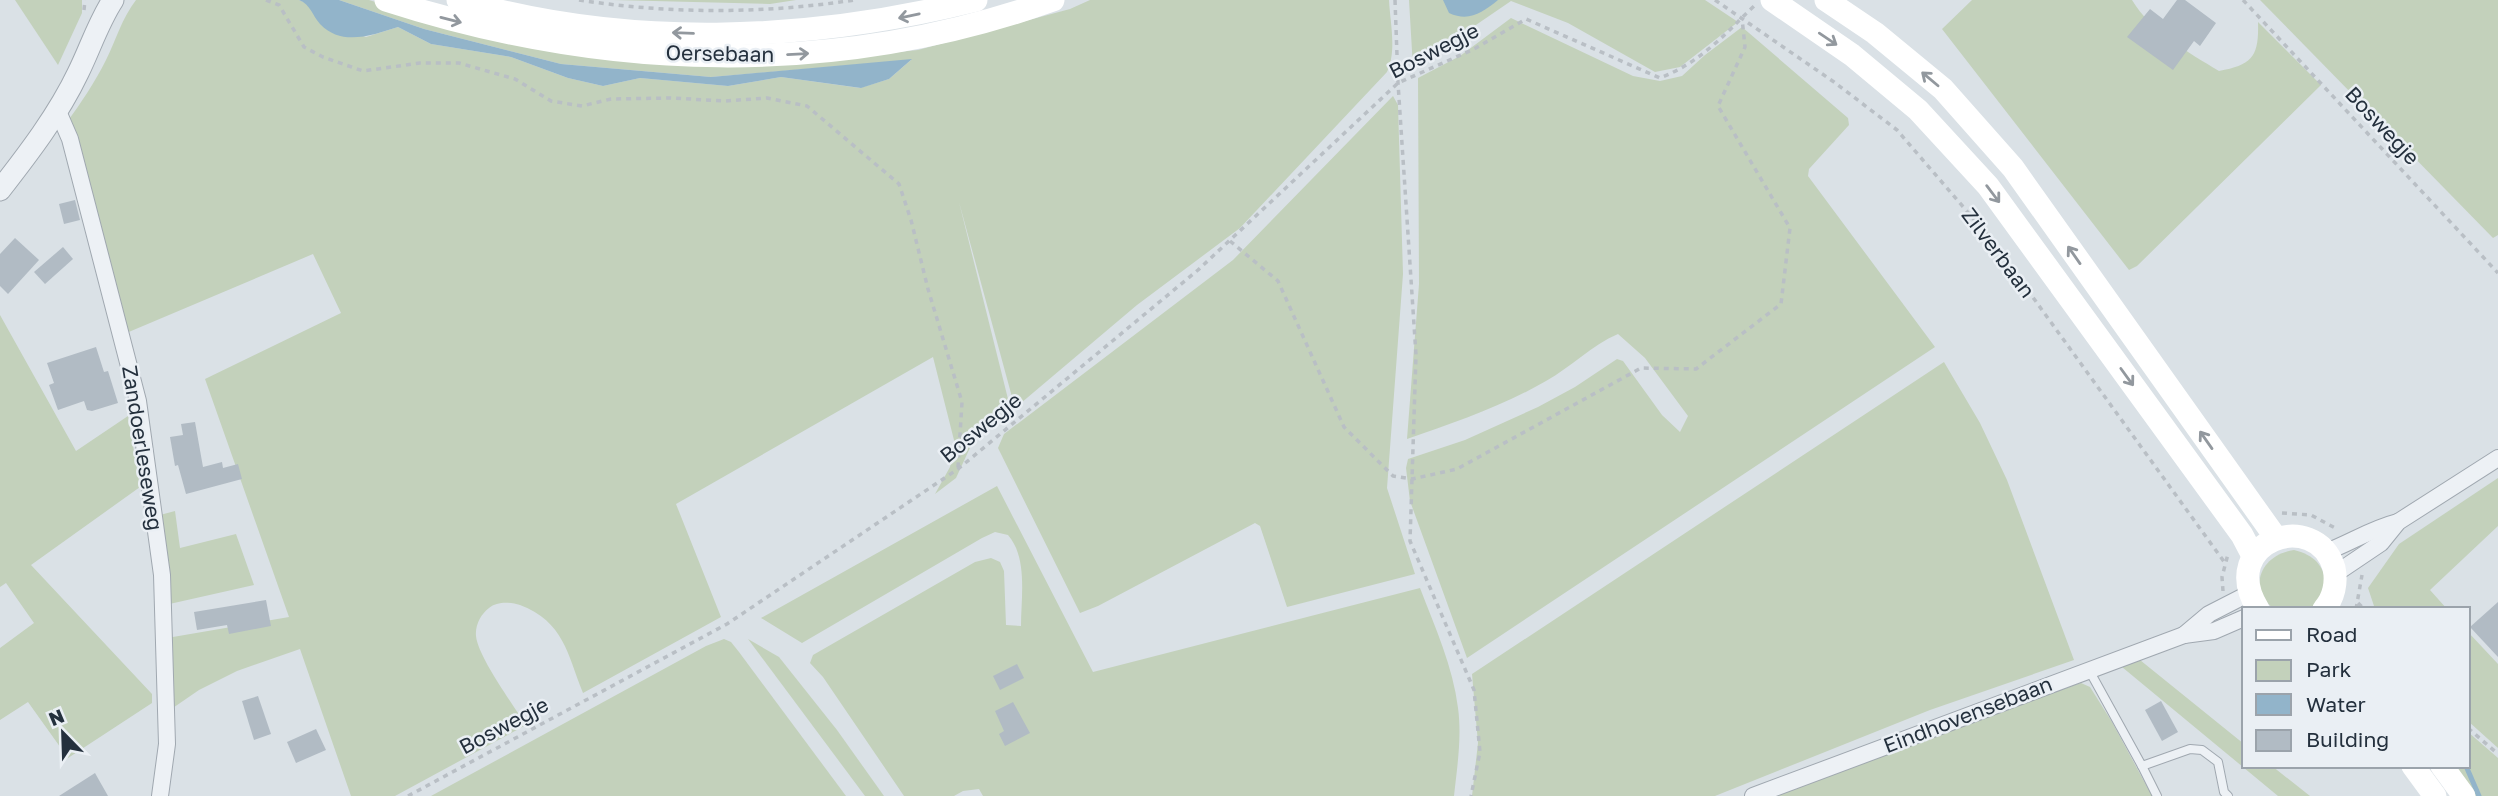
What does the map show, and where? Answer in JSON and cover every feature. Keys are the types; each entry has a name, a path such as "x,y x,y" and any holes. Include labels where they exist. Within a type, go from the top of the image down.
{"main road":[{"name":"Oersebaan","path":"386,0 450,20 566,44 663,54 726,57 808,54 868,47 953,30 1054,0"},
{"name":"Oersebaan","path":"458,0 482,7 582,25 661,32 730,34 800,31 867,23 975,0"},
{"name":"Zilverbaan","path":"1772,0 1853,55 1918,110 1988,186 2242,535 2253,556"},
{"path":"1826,0 1875,33 1943,89 2013,169 2276,538"},
{"path":"2253,601 2247,574 2253,556 2263,545 2290,535 2304,537 2326,552 2335,574 2334,590 2327,607"},
{"path":"2414,768 2435,796"},
{"path":"2443,768 2464,796"}],"street":[{"path":"0,190 25,158 78,75 106,6"},
{"name":"Zandoerleseweg","path":"57,108 70,139 138,401 162,575 167,744 160,796"},
{"path":"2326,552 2372,529 2398,522 2498,458"},
{"path":"2335,574 2381,543 2398,522"},
{"name":"Eindhovensebaan","path":"2184,635 2208,614 2253,601"},
{"name":"Eindhovensebaan","path":"1753,796 2184,635 2214,631 2242,619"}],"lane":[{"path":"2089,670 2157,796"},
{"path":"2142,766 2190,750 2202,750 2218,762 2224,792 2228,796"}],"path":[{"path":"266,0 279,5 304,47 323,57 363,71 420,63 459,64 515,79 551,101 582,106 611,99 671,98 725,101 766,98 807,106 899,184 962,402 958,469"},
{"name":"Oersebaan","path":"579,0 670,10 719,10 769,9 854,0"},
{"path":"1395,0 1416,355 1410,541 1474,690 1480,752 1471,796"},
{"name":"Zilverbaan","path":"1715,0 1834,82 1897,130 1990,238 2225,563"},
{"path":"1230,241 1278,281 1344,427 1393,476 1412,479 1457,469 1641,368 1696,369 1781,304 1790,228 1718,106 1745,47 1742,18 1760,0"},
{"name":"Boswegje","path":"2243,0 2498,273"},
{"name":"Boswegje","path":"408,796 727,624 958,469 1187,279 1398,83 1474,49 1526,19 1661,78 1685,68 1726,35 1742,18"},
{"path":"2470,730 2498,754"}],"green space":[{"path":"15,0 82,0 82,13 58,65"},
{"path":"136,0 299,0 308,4 320,23 366,37 398,27 431,44 511,57 568,78 603,86 640,78 728,86 781,77 860,88 889,79 911,60 711,77 561,64 424,29 339,0 369,0 456,27 645,64 770,65 918,50 1070,9 1090,0 1389,0 1392,55 1387,72 1240,228 1137,305 1015,408 959,202 1008,399 987,419 975,437 956,478 935,494 950,467 955,444 933,357 676,504 721,617 583,693 562,640 546,620 516,604 496,604 483,613 478,624 478,645 526,725 395,796 351,796 300,649 237,671 199,690 167,712 167,638 289,617 205,379 341,313 313,254 124,334 67,122 97,76"},
{"path":"613,0 796,0 770,4"},
{"path":"1409,0 1705,0 1738,22 1680,67 1655,72 1568,23 1511,1 1413,68"},
{"path":"1972,0 2132,0 2160,32 2219,71 2240,66 2252,57 2257,43 2258,22 2321,85 2137,266 2129,270 1942,29"},
{"path":"2260,0 2498,0 2498,235 2493,238"},
{"path":"1511,18 1633,76 1660,81 1682,76 1742,27 1848,118 1849,125 1809,169 1808,176 1935,347 1467,658 1410,501 1406,468 1408,459 1465,440 1538,407 1575,387 1617,359 1623,361 1662,415 1680,432 1688,416 1645,358 1618,334 1530,390 1478,413 1407,439 1419,284 1418,78 1460,56"},
{"path":"1393,96 1398,105 1403,274 1387,488 1415,574 1287,607 1260,526 1255,523 1080,613 998,448 1004,434 1233,260"},
{"path":"0,315 76,451 128,416 140,487 31,565 152,694 152,703 68,758 28,702 0,720 0,648 34,623 6,583 0,587"},
{"path":"1944,362 1980,423 2007,480 2074,660 1930,710 1715,796 1472,796 1478,743 1472,674"},
{"path":"2498,478 2498,526 2430,590 2445,607 2374,607 2368,588 2399,544"},
{"path":"997,486 1093,672 1420,588 1443,647 1456,693 1459,752 1454,796 983,796 979,789 963,791 954,796 904,796 823,677 810,663 813,655 975,562 991,558 1000,562 1004,571 1006,625 1021,626 1021,566 1008,535 995,532 982,538 802,643 761,618"},
{"path":"175,511 180,548 236,534 254,585 165,605 160,515"},
{"path":"2294,550 2305,554 2314,559 2324,573 2323,591 2313,607 2272,607 2261,591 2260,582 2266,565 2283,553"},
{"path":"2470,634 2498,664 2498,748 2470,723"},
{"path":"724,639 731,642 739,652 846,796 431,796 706,646"},
{"path":"748,639 779,657 837,730 884,796 865,796"},
{"path":"2140,660 2242,742 2242,766 2122,667"},
{"path":"2081,683 2090,687 2112,722 2152,796 1776,796 1967,721"},
{"path":"2470,734 2498,758 2498,796 2469,796 2449,768 2470,768"},
{"path":"2244,768 2275,768 2310,796 2278,796"}],"water":[{"path":"299,0 339,0 424,29 561,64 711,77 912,59 889,79 861,88 781,77 728,86 640,78 603,86 568,78 511,57 431,44 398,27 358,37 338,35 320,24 309,7"},
{"path":"1443,0 1498,0 1481,12 1463,17 1449,13"}],"building":[{"path":"2177,0 2185,0 2216,23 2200,46 2194,41 2173,70 2127,37 2150,9 2163,19"},
{"path":"75,200 80,220 64,224 59,204"},
{"path":"15,238 39,260 8,294 0,286 0,254"},
{"path":"63,247 73,259 45,284 34,272"},
{"path":"96,347 104,372 108,371 118,403 92,411 87,410 84,401 58,410 49,385 54,383 47,363"},
{"path":"195,422 203,467 222,462 223,468 238,464 242,479 186,494 178,465 175,466 170,437 183,435 181,424"},
{"path":"266,600 271,626 229,634 227,625 197,630 194,612"},
{"path":"2498,602 2498,657 2470,627"},
{"path":"1017,664 1024,678 1000,690 993,676"},
{"path":"258,696 271,734 254,740 242,701"},
{"path":"2161,701 2178,732 2162,741 2145,710"},
{"path":"1013,702 1030,733 1005,746 999,734 1004,731 995,711"},
{"path":"316,729 326,750 296,763 287,742"},
{"path":"95,773 108,796 59,796"}],"waterway":[{"path":"2467,768 2479,796"}]}
